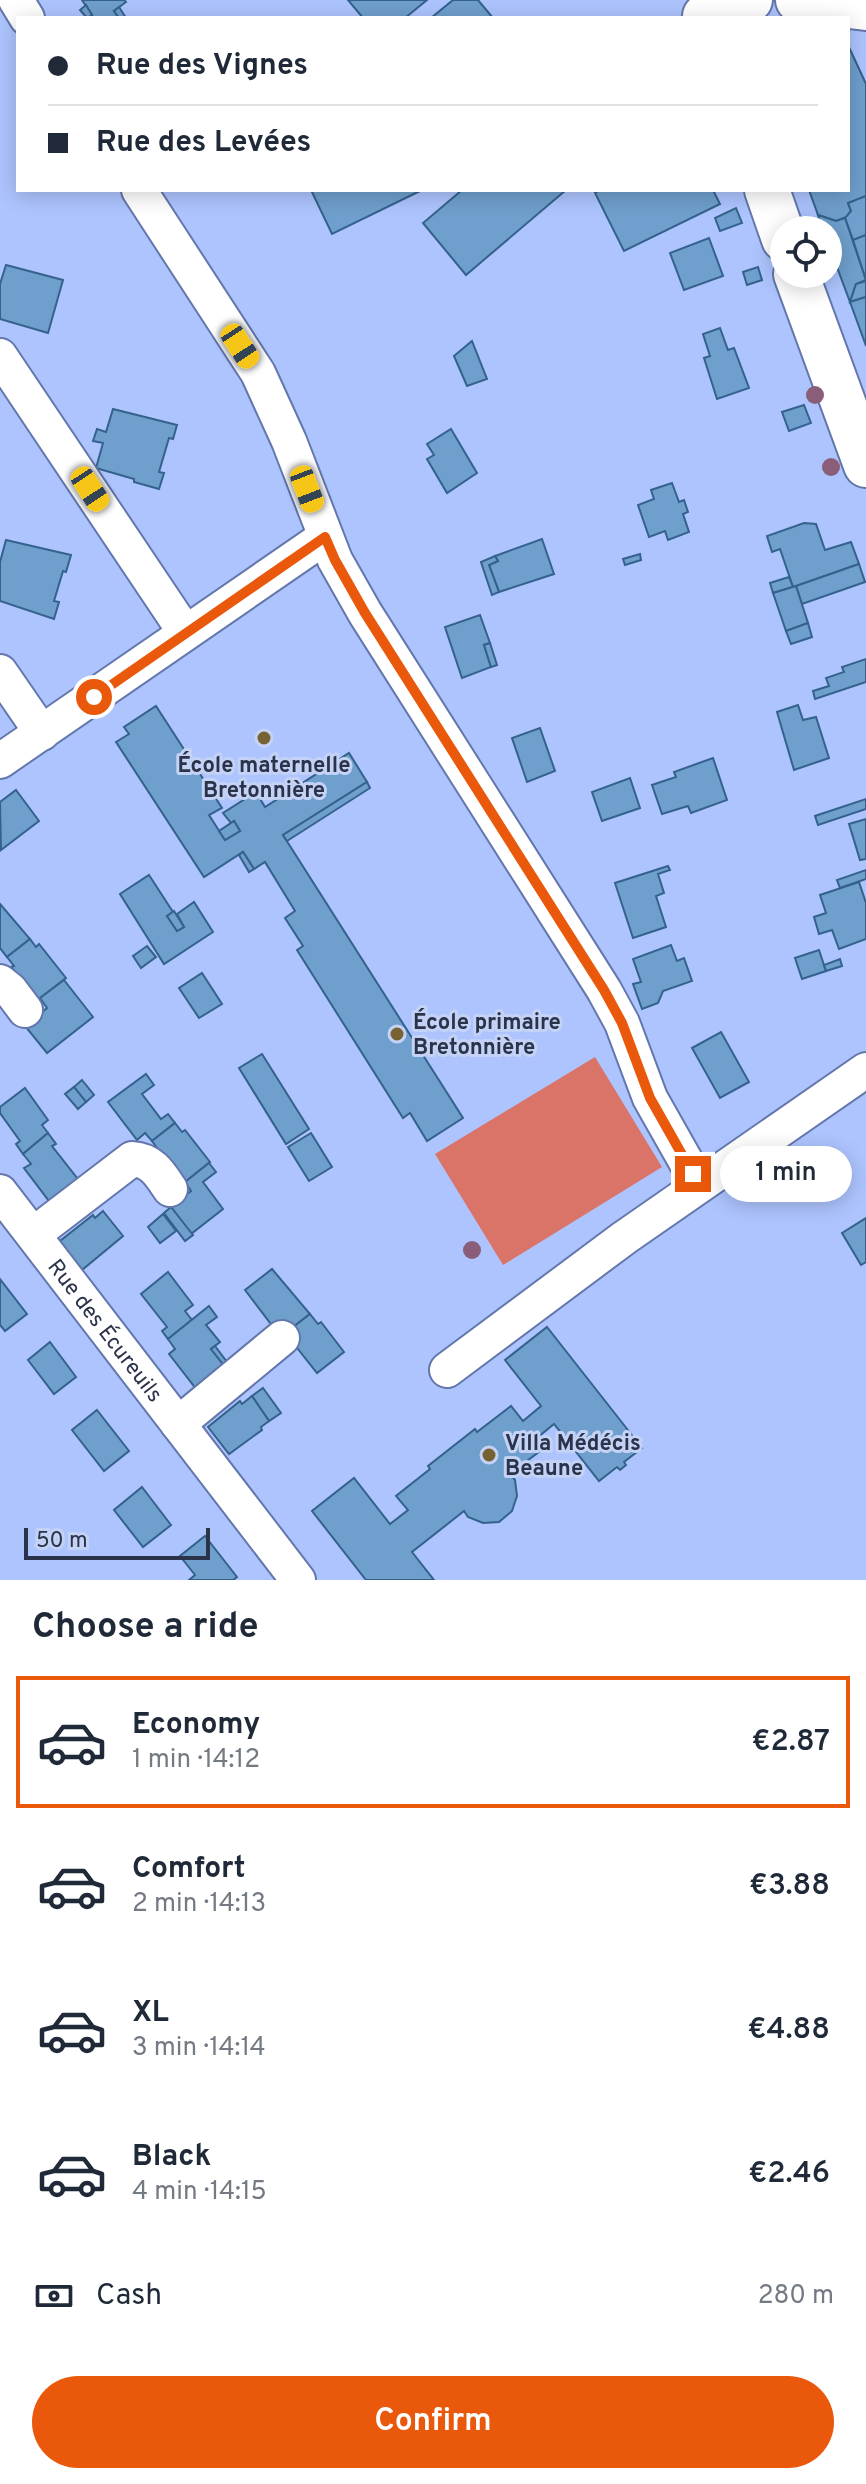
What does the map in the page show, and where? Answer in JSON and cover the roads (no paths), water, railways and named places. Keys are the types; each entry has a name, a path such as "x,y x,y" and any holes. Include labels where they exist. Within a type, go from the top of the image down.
{"main road":[{"path":"703,11 750,0"},
{"path":"798,0 866,8"},
{"path":"768,192 776,216"},
{"path":"801,288 866,465"}],"street":[{"path":"140,192 258,373 289,441 335,560 365,613 604,990 622,1023 650,1098 693,1174"},
{"path":"0,356 185,632"},
{"path":"0,761 325,537"},
{"path":"0,672 42,733"},
{"path":"0,982 25,1010"},
{"path":"447,1370 624,1238 866,1070"},
{"name":"Rue des Écureuils","path":"34,1234 132,1159 142,1159 154,1167 170,1189"},
{"name":"Rue des Écureuils","path":"0,1192 298,1580"},
{"name":"Rue des Écureuils","path":"178,1424 282,1338"}],"place":[{"name":"École maternelle Bretonnière","path":"264,738"},
{"name":"École primaire Bretonnière","path":"397,1034"},
{"name":"Villa Médécis Beaune","path":"489,1455"}]}
